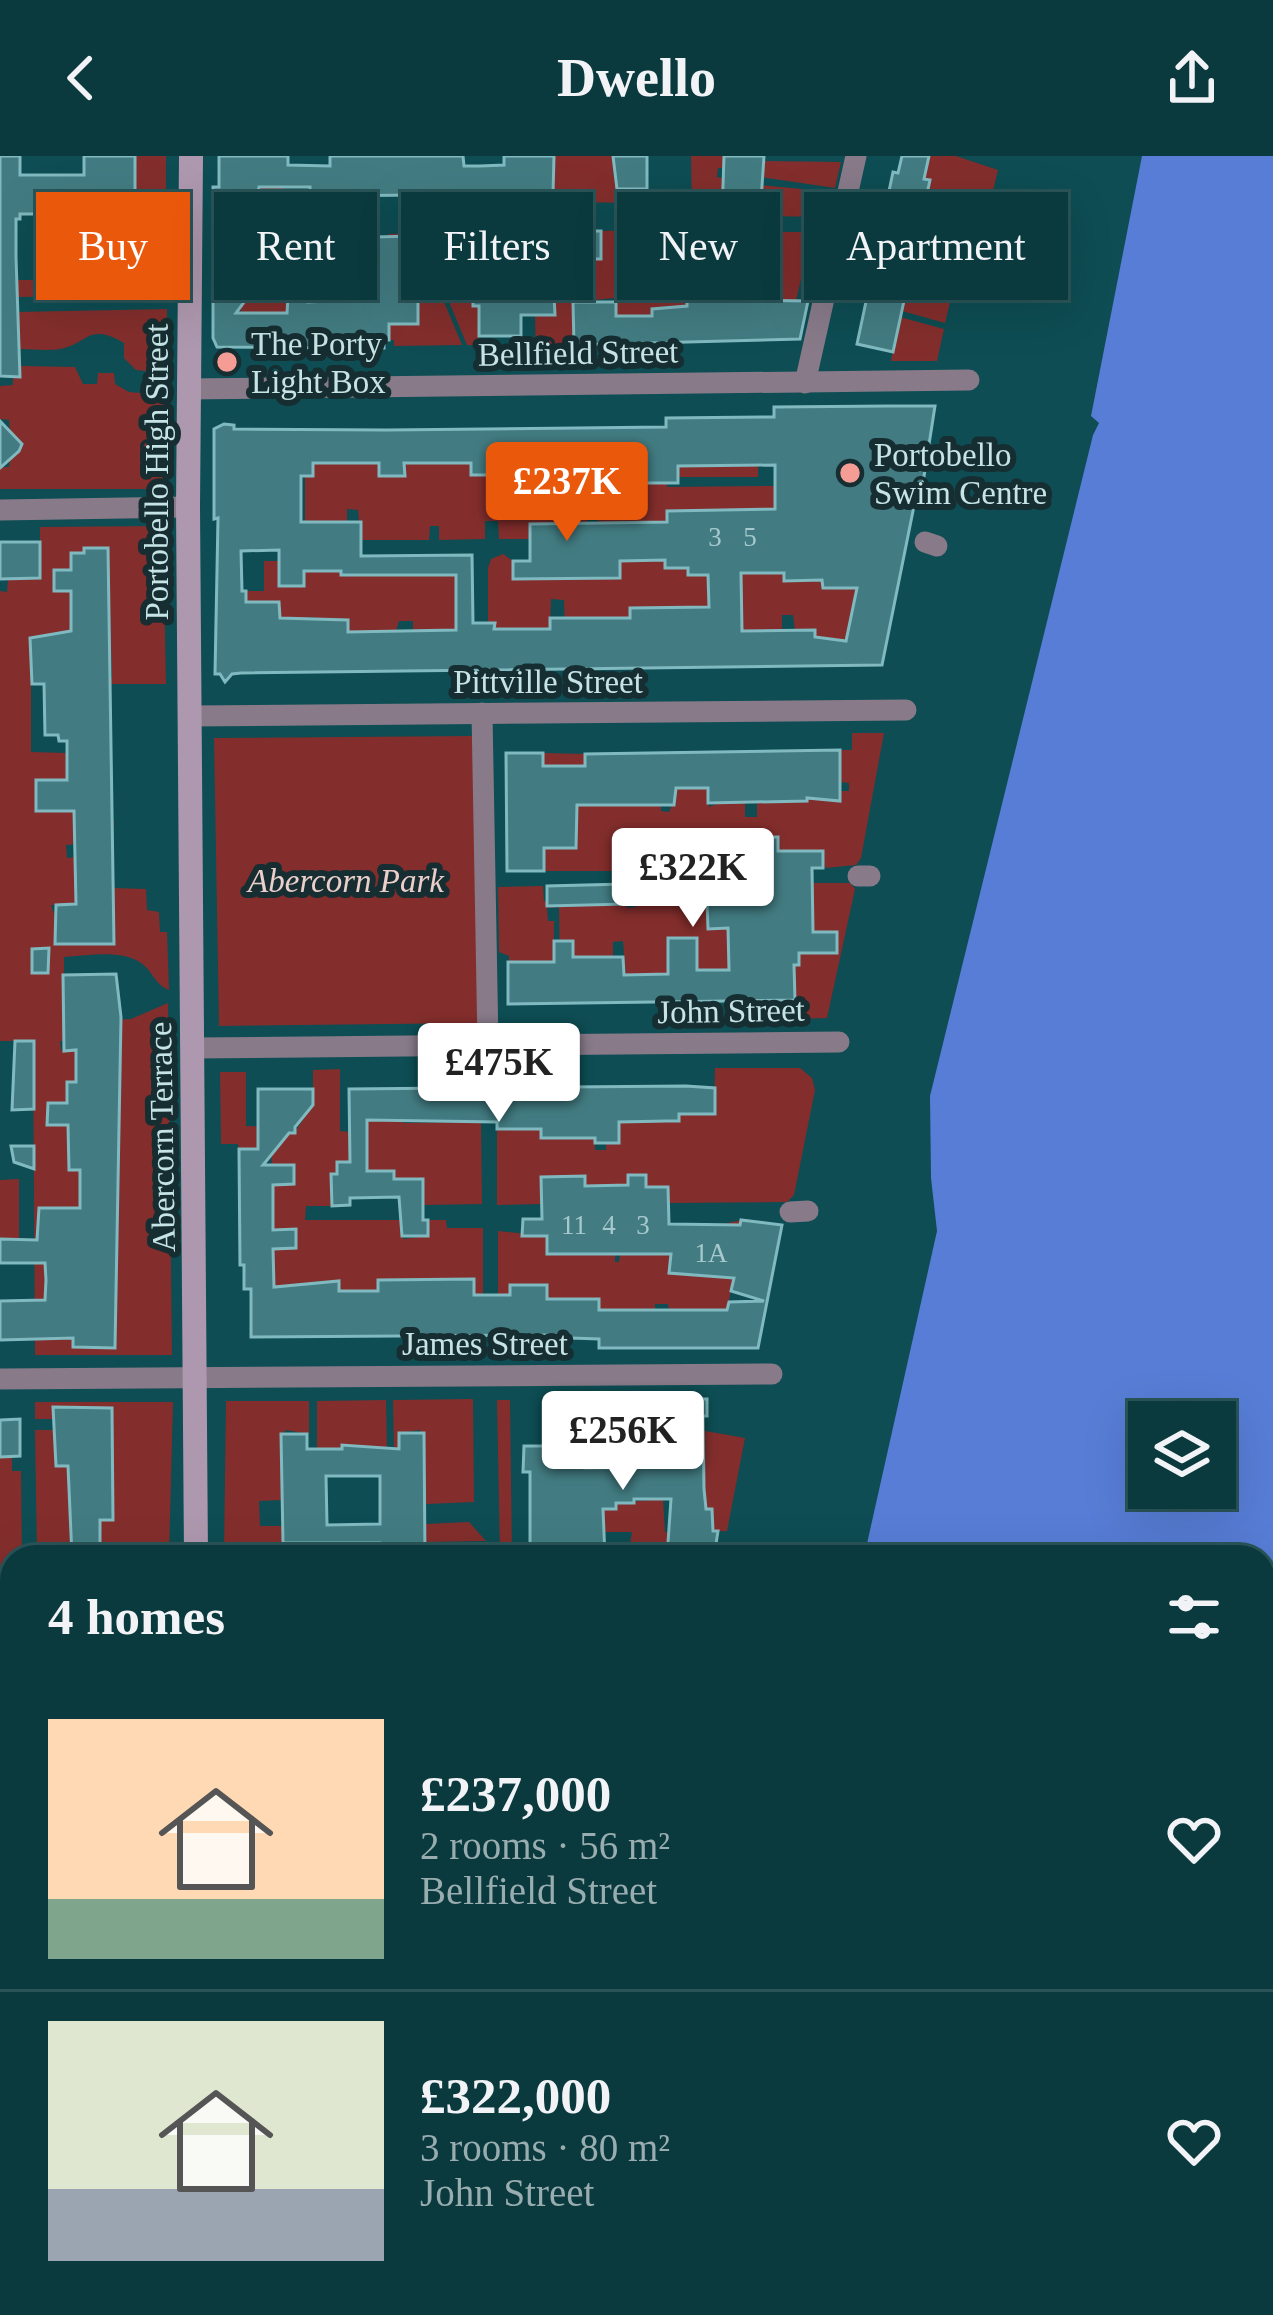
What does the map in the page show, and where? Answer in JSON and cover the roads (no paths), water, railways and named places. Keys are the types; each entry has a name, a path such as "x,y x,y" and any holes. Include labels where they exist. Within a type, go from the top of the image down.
{"main road":[{"name":"Portobello High Street","path":"190,716 191,156"},
{"name":"Abercorn Terrace","path":"190,716 196,1545"}],"street":[{"path":"805,383 856,156"},
{"name":"Bellfield Street","path":"188,389 968,380"},
{"path":"0,510 188,507"},
{"name":"Pittville Street","path":"190,716 898,710"},
{"path":"482,713 488,1045"},
{"name":"John Street","path":"193,1048 831,1042"},
{"name":"James Street","path":"0,1379 765,1374"}],"water":[{"path":"1142,156 1273,156 1273,1545 867,1545 937,1231 930,1096 1099,423 1091,416"}],"place":[{"name":"The Porty Light Box","path":"227,362"},
{"name":"Portobello Swim Centre","path":"850,473"}],"park label":[{"name":"Abercorn Park","path":"346,880"}]}
